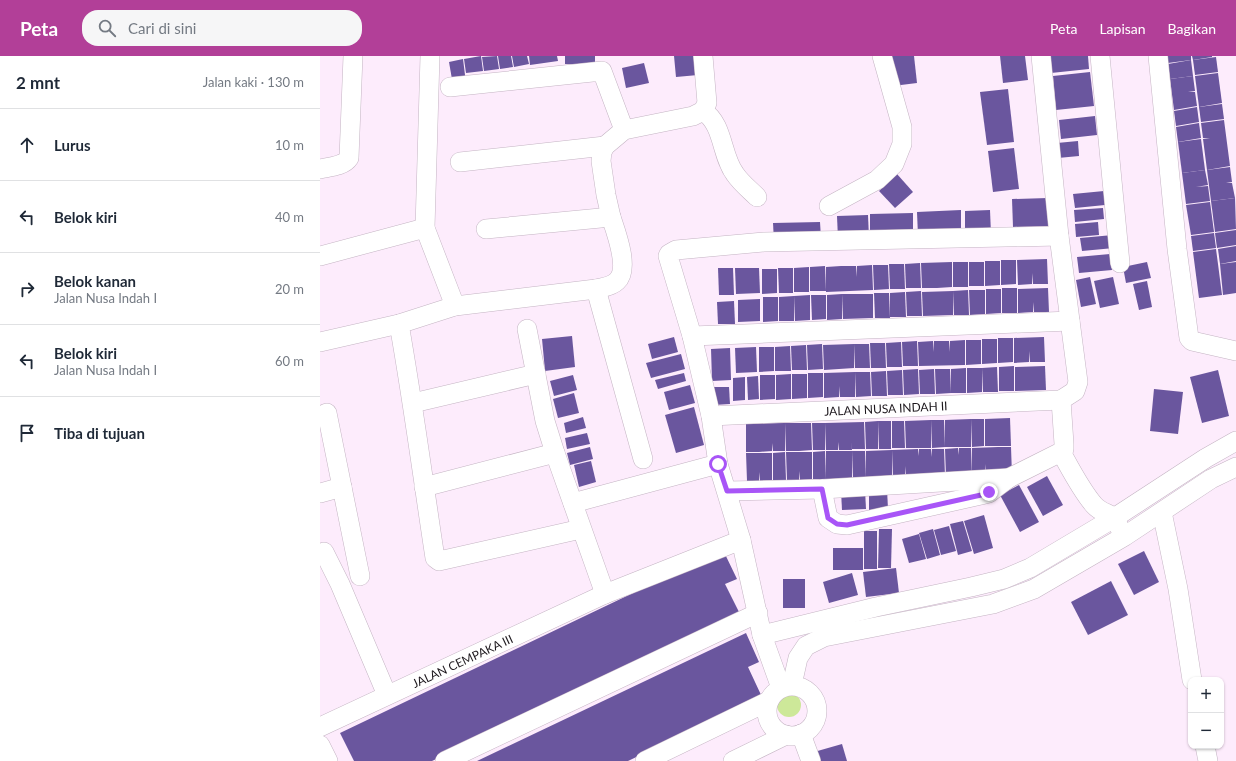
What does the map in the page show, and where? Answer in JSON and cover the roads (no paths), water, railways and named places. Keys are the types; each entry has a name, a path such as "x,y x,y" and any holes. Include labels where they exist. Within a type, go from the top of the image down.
{"street":[{"path":"320,169 342,164 347,162 349,158 353,56"},
{"path":"430,56 424,228 455,306"},
{"path":"320,342 399,324 455,306 596,289 610,286 617,281 621,276 621,251 606,195 601,161 602,152 606,146 624,130 693,116 703,111 707,103 703,56"},
{"path":"829,206 877,180 894,164 902,144 902,127 882,56"},
{"path":"822,489 828,518 837,524 847,525 981,495 989,492 1009,478 1061,452 1064,449 1061,400 1075,391 1078,382 1060,236 1041,56"},
{"path":"1100,56 1120,264"},
{"path":"1158,56 1177,249 1189,338 1192,341 1236,351"},
{"path":"450,87 602,71 624,130"},
{"path":"703,111 712,119 718,130 725,153 735,174 757,197"},
{"path":"460,162 606,146"},
{"path":"486,229 611,217"},
{"path":"320,256 424,228"},
{"path":"781,691 762,634 741,540 718,464 711,416 692,336 668,256 669,254 676,250 764,242 1060,236"},
{"path":"596,289 643,459"},
{"path":"692,336 1070,321"},
{"path":"399,324 413,403 435,558 439,562 581,529"},
{"path":"527,329 545,421 554,453 605,594"},
{"path":"413,403 536,374"},
{"name":"JALAN NUSA INDAH II","path":"711,416 1061,400"},
{"path":"320,416 327,413 360,576"},
{"path":"762,634 1004,579 1030,568 1114,518 1210,455 1236,441"},
{"path":"1061,452 1094,506 1114,518 1125,536"},
{"path":"424,487 554,453"},
{"path":"1210,455 1217,476"},
{"path":"573,503 718,464"},
{"path":"811,761 793,735 778,732 768,718 767,710 781,691 806,646 824,637 993,604 1034,589 1125,536 1217,476 1236,467"},
{"path":"727,491 822,489 1009,478"},
{"path":"320,493 342,487"},
{"path":"1162,512 1178,589 1192,677"},
{"path":"352,539 322,553 340,584 387,695"},
{"name":"JALAN CEMPAKA III","path":"320,727 605,594 741,540"},
{"path":"445,761 758,613"},
{"path":"645,761 781,691 806,689 811,694 818,707 818,714 816,721 806,732 793,735 733,761"},
{"path":"320,745 328,761"},
{"path":"1206,749 1208,761"}]}
